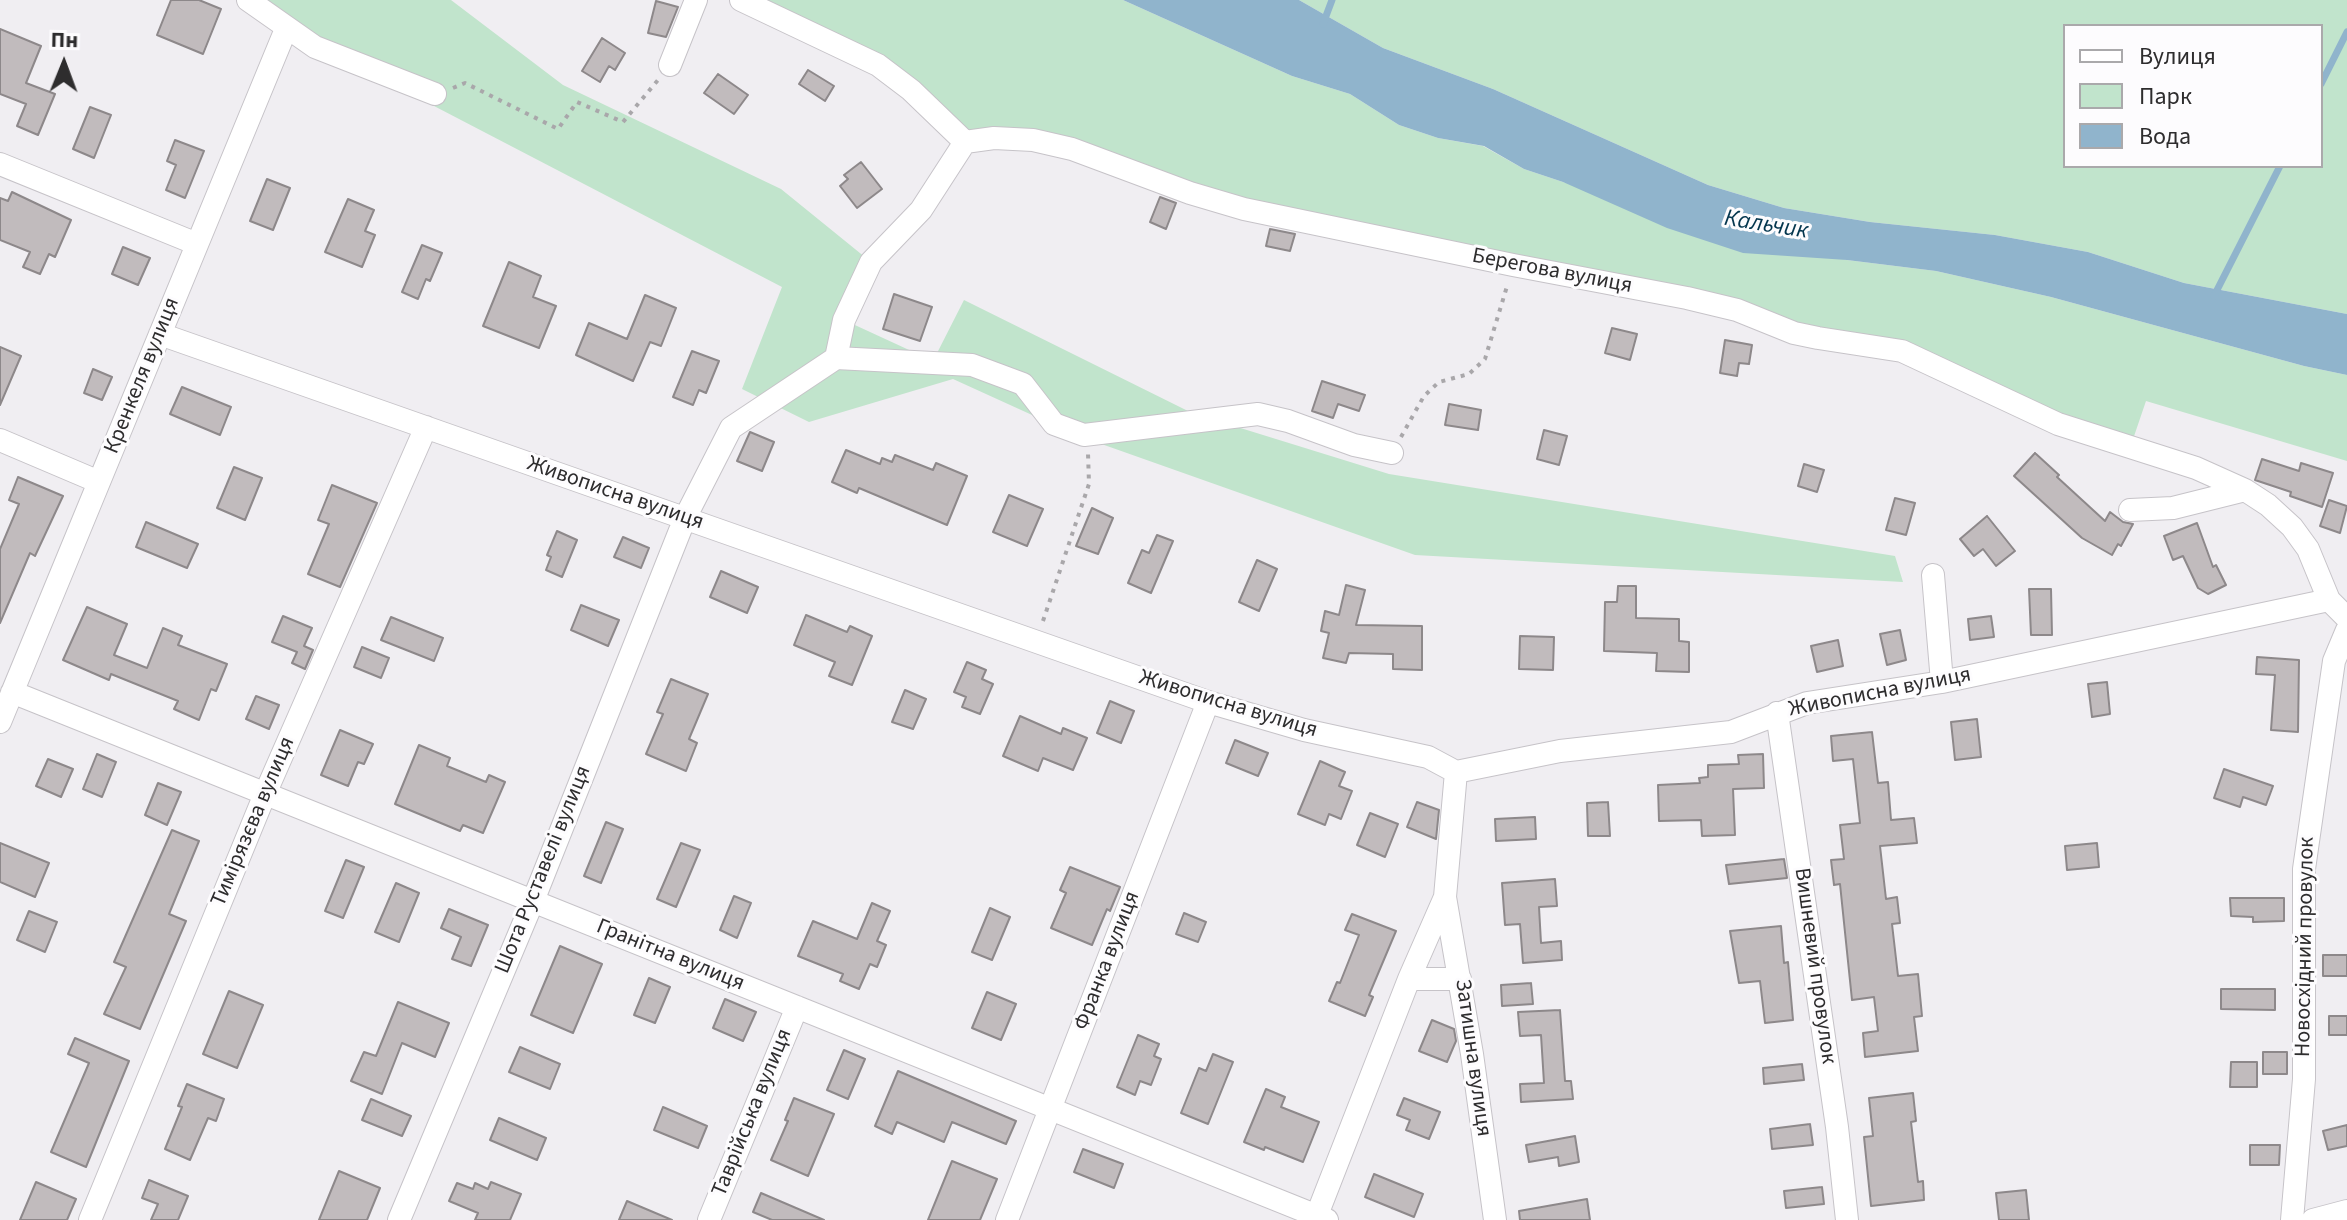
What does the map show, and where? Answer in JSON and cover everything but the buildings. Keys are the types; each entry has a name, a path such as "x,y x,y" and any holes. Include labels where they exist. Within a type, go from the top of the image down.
{"street":[{"path":"248,0 315,47 435,94"},
{"path":"670,65 696,0"},
{"path":"741,0 878,65 911,90 965,142 921,210 871,262 844,320 836,358 972,365 1023,384 1054,424 1084,435 1258,414 1288,421 1354,445 1392,453"},
{"name":"Кренкеля вулиця","path":"4,708 286,29"},
{"name":"Берегова вулиця","path":"965,142 994,138 1033,140 1244,209 1725,307 1794,333 1902,351 2058,424 2196,468 2245,490 2268,505 2292,527 2308,549 2329,600"},
{"path":"0,164 197,244"},
{"name":"Живописна вулиця","path":"160,334 1208,702 1304,730 1428,757 1456,772 1572,749 1731,732 1807,703 1942,682 2329,600"},
{"name":"Шота Руставелі вулиця","path":"399,1220 533,901 685,518 731,428 836,358"},
{"name":"Тимірязєва вулиця","path":"90,1220 265,794 426,427"},
{"path":"0,440 99,482"},
{"path":"2130,510 2173,508 2245,490"},
{"path":"1933,575 1942,682"},
{"path":"2329,600 2347,618"},
{"name":"Новосхідний провулок","path":"2292,1220 2304,1079 2305,856 2334,661 2347,630"},
{"name":"Франка вулиця","path":"1007,1220 1208,702"},
{"name":"Гранітна вулиця","path":"4,708 265,794 1319,1218"},
{"name":"Вишневий провулок","path":"1777,713 1837,1127 1847,1220"},
{"path":"1319,1218 1409,979 1445,897 1456,772"},
{"name":"Затишна вулиця","path":"1445,897 1495,1220"},
{"path":"1409,979 1460,979"},
{"name":"Таврійська вулиця","path":"709,1220 797,1007"},
{"path":"2313,1220 2347,1211"}],"path":[{"path":"465,83 558,129 577,102 623,122 670,65"},
{"path":"1392,453 1424,396 1439,382 1469,374 1485,359 1513,265"},
{"path":"1036,641 1089,484 1089,455 1084,435"}],"green space":[{"path":"248,0 451,0 563,85 781,189 871,262 844,320 933,361 964,300 1192,413 1389,474 1895,556 1903,582 1415,555 1076,435 953,379 809,422 742,389 782,287 286,29"},
{"path":"741,0 1123,0 1292,76 1350,94 1399,125 1438,138 1483,146 1524,169 1563,182 1847,260 1936,271 2051,297 2347,375 2347,461 2146,401 2130,448 1902,351 1244,209 1072,149 965,142 911,90"},
{"path":"1299,0 2347,0 2347,314 2184,283 2088,252 1995,235 1870,222 1784,208 1708,185 1493,89 1383,48"}],"water":[{"name":"Кальчик","path":"1123,0 1299,0 1383,48 1493,89 1708,185 1784,208 1870,222 1995,235 2088,252 2184,283 2347,314 2347,375 2051,297 1936,271 1847,260 1743,253 1667,228 1563,182 1524,169 1484,146 1438,138 1399,125 1350,94 1292,76"}],"waterway":[{"path":"1323,24 1332,0"},
{"path":"2323,80 2347,32"},
{"path":"2214,296 2279,168"}]}
